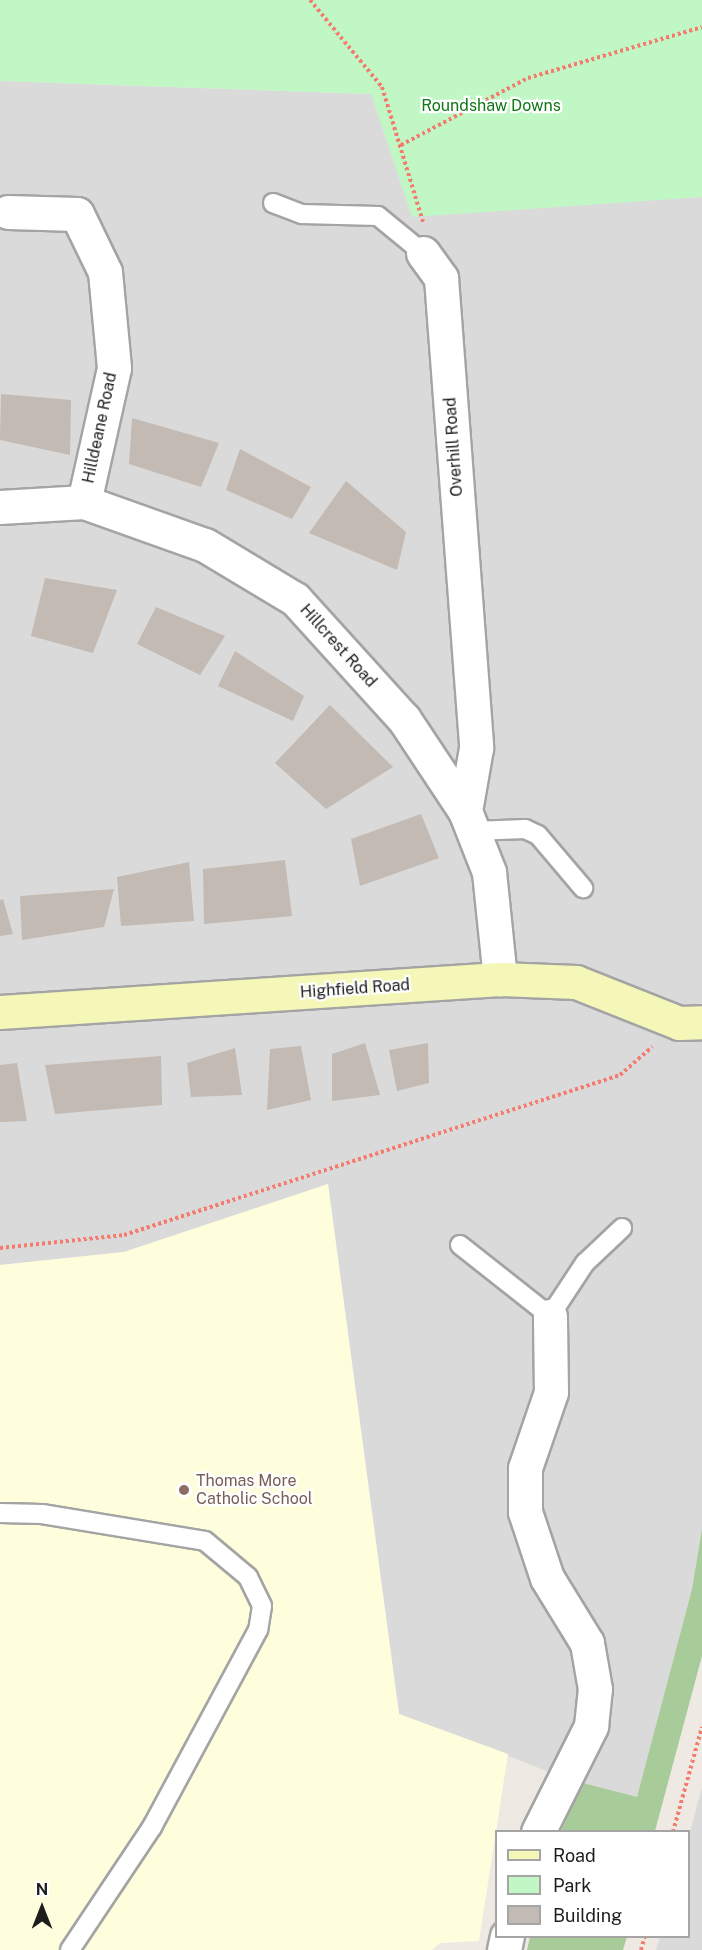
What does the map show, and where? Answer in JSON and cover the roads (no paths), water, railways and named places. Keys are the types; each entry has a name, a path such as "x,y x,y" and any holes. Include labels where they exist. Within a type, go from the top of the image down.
{"street":[{"name":"Hilldeane Road","path":"8,212 77,214 105,272 114,368 84,502"},
{"name":"Overhill Road","path":"423,253 441,278 443,301 476,748 469,821"},
{"name":"Hillcrest Road","path":"0,507 84,502 205,545 295,599 404,719 469,821 489,872 500,979"},
{"name":"Highfield Road","path":"0,1012 500,979 576,982 691,1022"},
{"path":"539,1830 591,1726 595,1689 587,1643 547,1578 525,1512 525,1468 551,1392 550,1316"}],"lane":[{"name":"Overhill Road","path":"273,203 302,214 378,216 423,253"},
{"path":"469,821 525,829 538,835 583,888"},
{"path":"460,1245 550,1316 585,1263 622,1228"},
{"path":"0,1513 42,1514 205,1541 248,1577 262,1606 250,1646 152,1827 70,1950"}],"place":[{"name":"Thomas More Catholic School","path":"184,1490"}],"park label":[{"name":"Roundshaw Downs","path":"491,106"}]}
